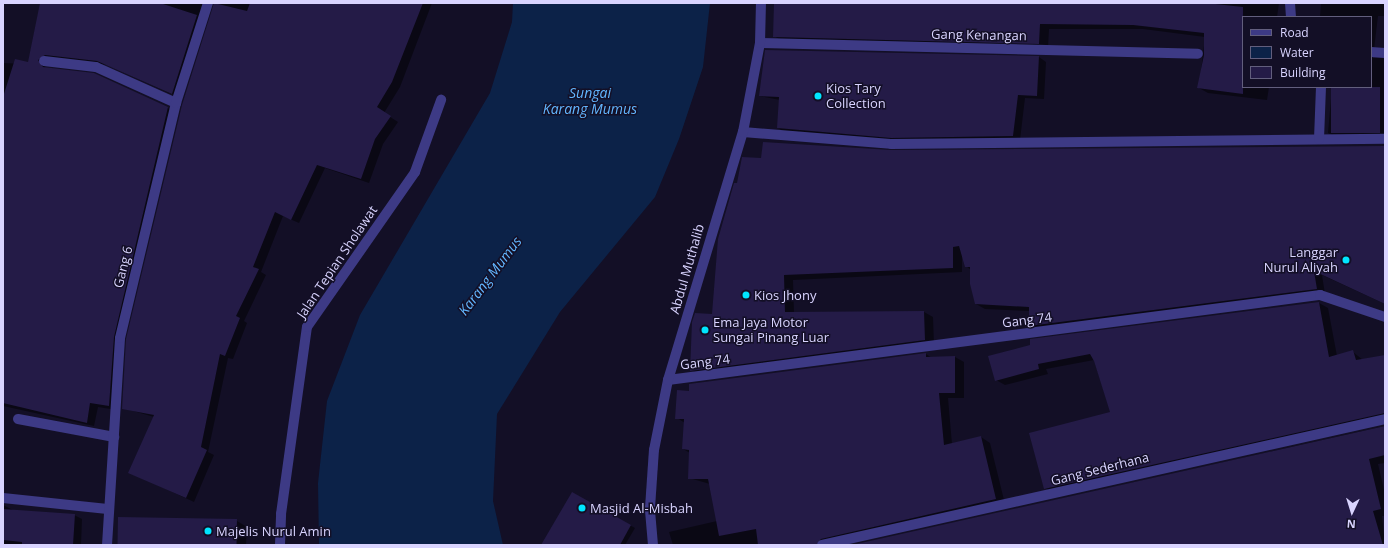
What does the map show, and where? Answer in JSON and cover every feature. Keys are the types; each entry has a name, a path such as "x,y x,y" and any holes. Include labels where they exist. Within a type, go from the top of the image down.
{"street":[{"name":"Gang 6","path":"108,545 107,510 114,437 120,338 176,103 208,3"},
{"name":"Abdul Muthalib","path":"653,545 650,508 654,450 668,380 743,132 760,43 761,3"},
{"path":"1290,3 1290,16"},
{"name":"Gang Kenangan","path":"760,43 1198,54"},
{"path":"1372,52 1385,53"},
{"path":"44,61 96,67 176,103"},
{"path":"1319,139 1321,88"},
{"name":"Jalan Tepian Sholawat","path":"280,545 281,514 307,327 415,172 441,100"},
{"path":"743,132 891,144 1385,139"},
{"name":"Gang 74","path":"668,380 1320,295 1385,317"},
{"path":"18,419 114,437"},
{"name":"Gang Sederhana","path":"822,545 1385,419"},
{"path":"3,498 107,510"}],"water":[{"name":"Sungai Karang Mumus","path":"513,3 710,3 703,67 679,139 655,197 560,312 497,414 493,501 503,545 319,545 318,483 327,401 360,315 490,93 512,22"}],"building":[{"path":"40,3 160,3 197,15 172,94 97,61 45,55 38,60 43,67 94,73 168,107 114,337 109,406 90,403 87,423 3,403 3,97 15,59 28,62"},
{"path":"214,3 247,11 250,3 423,3 392,82 377,107 391,116 375,139 361,179 317,165 291,220 275,212 253,267 259,269 236,316 240,318 225,356 220,354 201,447 207,450 186,498 128,473 154,415 122,409 126,339 182,105"},
{"path":"774,3 1206,3 1243,7 1243,94 1197,88 1204,55 1204,33 1133,25 1040,24 1039,44 773,37"},
{"path":"765,50 1039,56 1037,96 1018,95 1013,136 891,138 777,128 779,97 759,96"},
{"path":"1380,87 1380,133 1331,133 1331,88"},
{"path":"763,142 891,150 1385,146 1385,304 1314,271 1317,289 1029,326 1029,307 975,304 970,284 970,267 965,267 959,246 953,247 953,268 784,275 785,312 924,311 925,340 690,371 692,322 695,313 712,314 718,239 734,183 737,183 742,157 761,158"},
{"path":"1319,302 1329,357 1353,350 1356,360 1385,355 1385,413 1044,489 1029,433 1110,412 1094,361 1090,354 1038,364 1039,369 995,381 988,356 1030,345 1030,339"},
{"path":"926,353 926,357 955,356 955,393 939,393 944,445 981,436 996,499 821,539 816,545 758,545 756,529 719,536 708,479 688,479 689,450 682,449 684,419 675,419 677,390 689,391 689,384"},
{"path":"1385,426 1385,455 1369,459 1381,509 1373,511 1383,545 852,545"},
{"name":"Masjid Al-Misbah","path":"572,492 631,525 620,545 541,545"},
{"path":"3,509 75,514 73,545 22,545 22,542 3,540"},
{"path":"118,517 237,519 237,545 118,545"}],"place":[{"name":"Kios Tary Collection","path":"818,96"},
{"name":"Langgar Nurul Aliyah","path":"1346,260"},
{"name":"Kios Jhony","path":"746,295"},
{"name":"Ema Jaya Motor Sungai Pinang Luar","path":"705,330"},
{"name":"Masjid Al-Misbah","path":"582,508"},
{"name":"Majelis Nurul Amin","path":"208,531"}],"water label":[{"name":"Karang Mumus","path":"490,276"}]}
